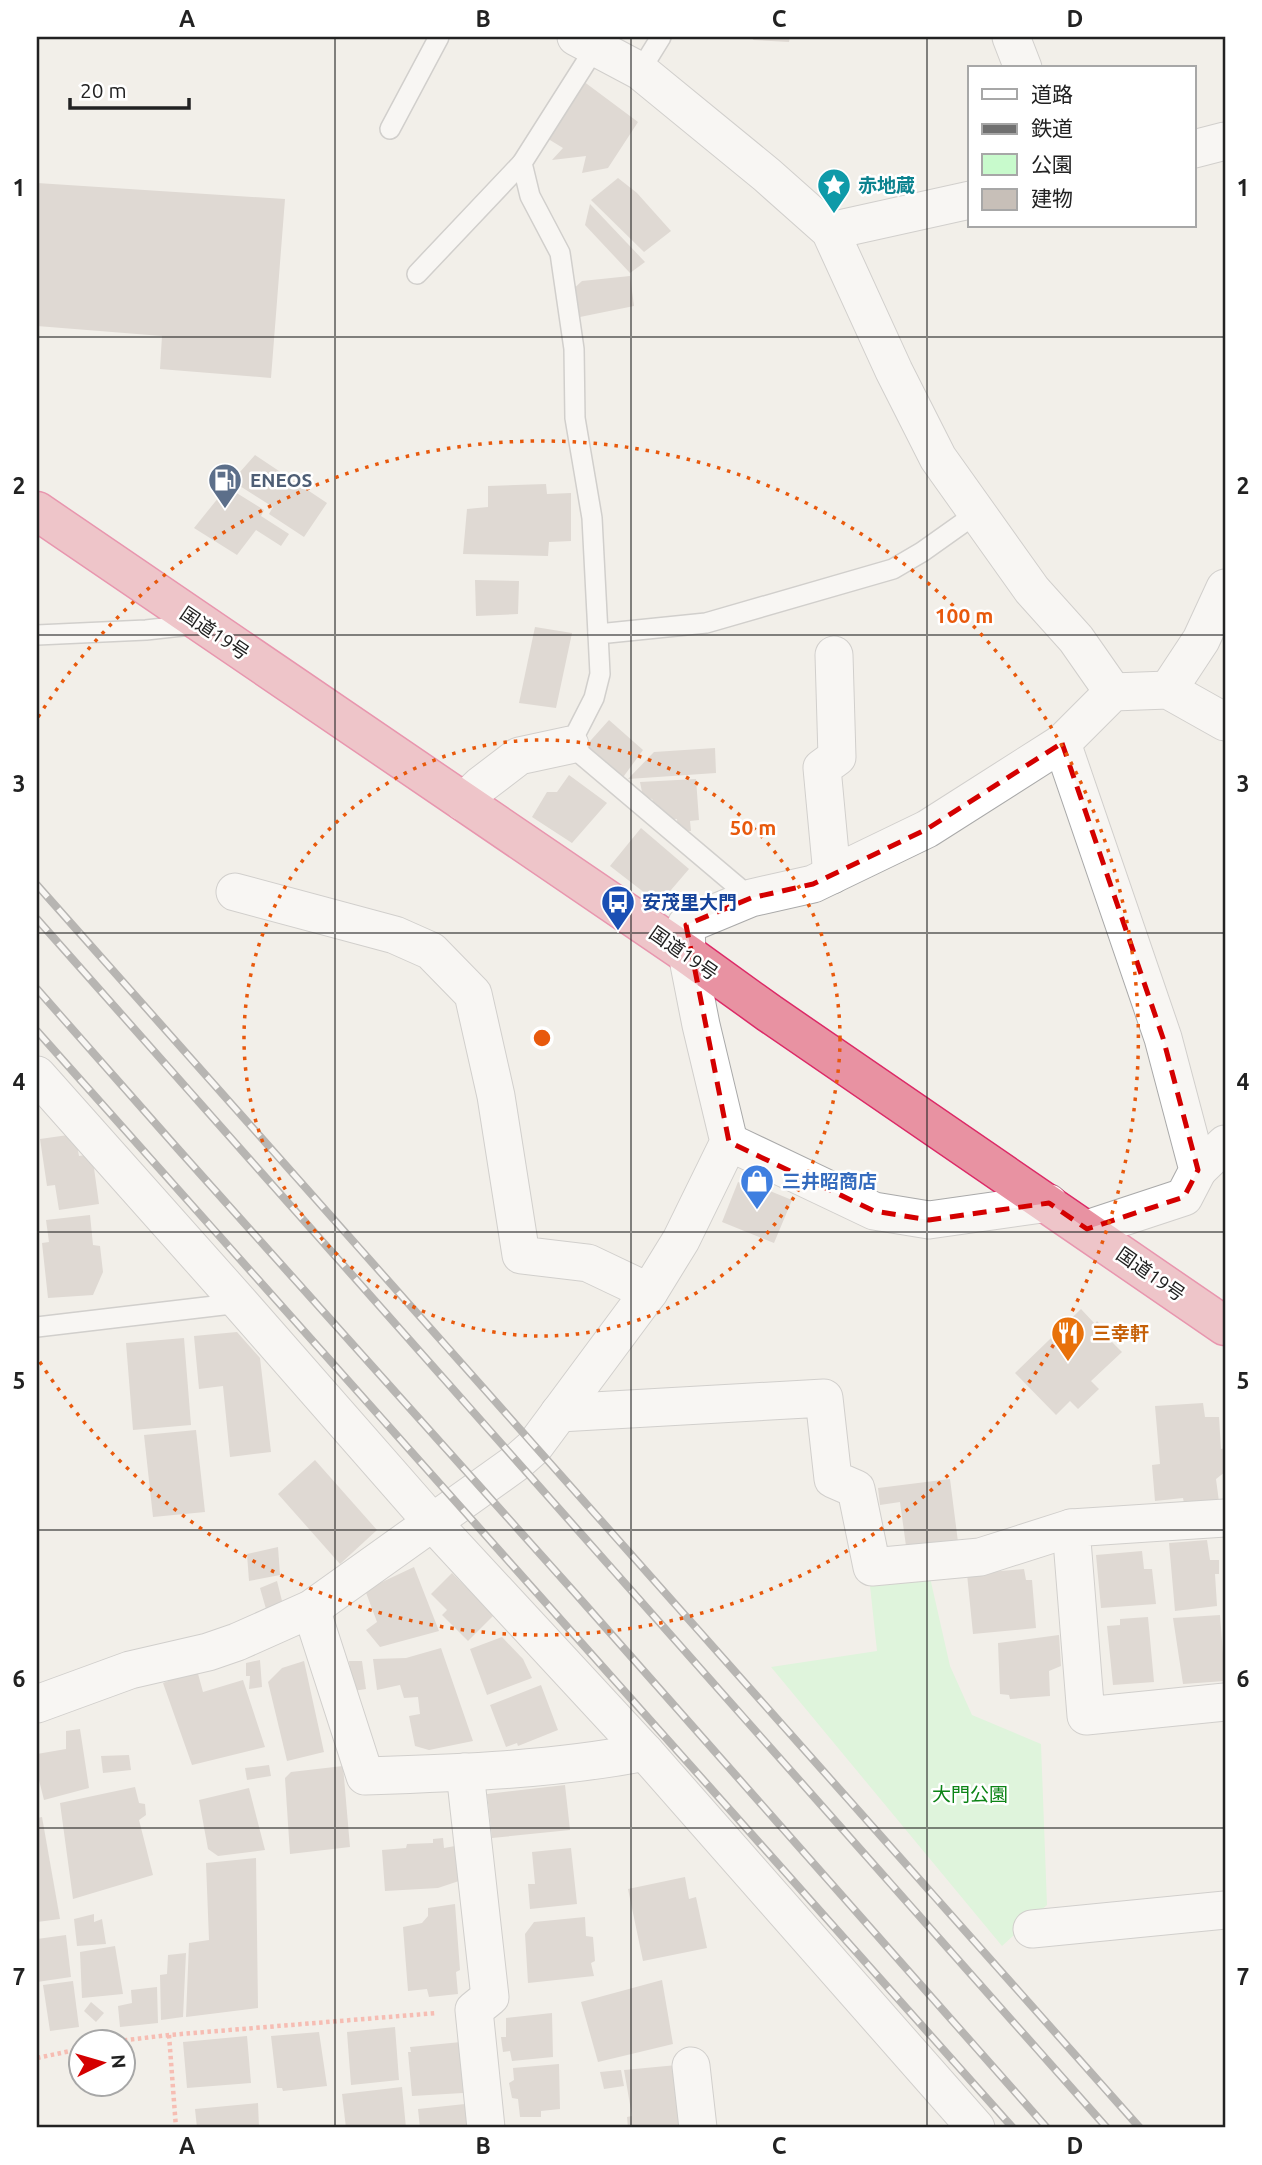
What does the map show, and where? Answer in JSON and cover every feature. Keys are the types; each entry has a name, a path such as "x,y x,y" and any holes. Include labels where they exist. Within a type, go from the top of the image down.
{"highway":[{"name":"国道19号","path":"37,511 1225,1325"}],"street":[{"path":"1011,37 1022,66"},
{"path":"586,42 640,71 767,175 830,232 938,458 1032,590 1076,639 1113,692"},
{"path":"1196,148 1225,141"},
{"path":"830,232 968,200"},
{"path":"1168,690 1200,640 1225,588"},
{"path":"832,875 822,768 837,757 834,655"},
{"path":"37,1704 130,1670 208,1652 237,1642 311,1609 517,1462 534,1447 649,1292 681,1240 729,1142 687,954 687,925 751,898 813,884 927,829 1062,743 1113,692 1168,690 1225,722"},
{"path":"1062,743 1163,1038 1198,1170"},
{"path":"463,802 519,756 570,745"},
{"path":"235,891 395,935 431,951 473,994 496,1096 521,1255 588,1263 649,1292"},
{"path":"37,1075 432,1522 645,1752 976,2128"},
{"path":"729,1142 874,1211 929,1220 1049,1203"},
{"path":"1087,1229 1184,1197 1198,1170 1225,1144"},
{"path":"559,1413 824,1398 833,1479 856,1489 872,1567 980,1558 1072,1528 1225,1518"},
{"path":"1072,1528 1086,1716 1225,1702"},
{"path":"311,1609 365,1776 465,1772 594,1762 645,1752"},
{"path":"465,1772 490,1997 474,2010 486,2128"},
{"path":"1031,1929 1225,1910"},
{"path":"691,2066 698,2128"}],"lane":[{"path":"390,129 439,37"},
{"path":"640,71 662,37"},
{"path":"417,274 522,163 586,42"},
{"path":"522,163 530,195 560,253 574,349 575,418 592,518 600,674 594,698 570,745 751,898"},
{"path":"598,634 706,623 892,569 922,552 977,513"},
{"path":"37,635 146,630 202,624"},
{"path":"37,1327 240,1303"}],"path":[{"path":"136,2039 474,2010"},
{"path":"169,2035 176,2128"},
{"path":"37,2059 66,2052"}],"highlighted area":[{"path":"1062,743 1163,1038 1198,1170 1184,1197 1087,1229 1049,1203 929,1220 874,1211 729,1142 686,925 751,898 813,884 927,829"}],"green space":[{"name":"大門公園","path":"929,1573 950,1666 972,1715 1041,1744 1047,1905 1002,1946 771,1667 877,1651 870,1586"}],"building":[{"path":"754,37 790,37 789,42 753,40"},
{"path":"583,81 638,122 608,168 582,173 586,156 552,160 563,148 545,137"},
{"path":"618,178 637,193 671,231 644,252 591,200"},
{"path":"37,183 285,199 271,378 160,369 162,336 37,326"},
{"path":"590,204 645,262 630,273 585,225"},
{"path":"630,276 634,306 575,318 571,291 582,281"},
{"path":"255,455 327,503 304,537 269,514 273,507 232,481"},
{"path":"546,484 547,494 571,493 571,541 549,542 548,556 463,554 467,509 488,507 488,486"},
{"path":"227,487 264,510 261,516 289,534 281,546 256,530 237,555 194,528"},
{"path":"475,580 519,581 518,614 476,616"},
{"path":"535,627 572,633 556,708 519,703"},
{"path":"609,720 643,750 621,780 583,749"},
{"path":"715,748 716,773 628,779 654,752"},
{"path":"569,775 607,803 572,843 532,817 547,792 557,792"},
{"path":"696,779 699,820 690,821 691,831 678,831 677,819 665,820 652,799 643,797 640,782"},
{"path":"641,828 689,869 659,904 610,866"},
{"path":"75,1134 79,1156 92,1154 99,1204 59,1210 55,1185 47,1186 40,1139"},
{"name":"三井昭商店","path":"745,1181 792,1200 774,1243 722,1222 738,1182 744,1184"},
{"path":"90,1215 93,1245 100,1246 103,1272 93,1295 48,1298 42,1243 49,1242 46,1220"},
{"name":"三幸軒","path":"1081,1309 1095,1324 1097,1321 1110,1335 1107,1337 1122,1352 1091,1381 1099,1389 1078,1409 1070,1401 1056,1415 1015,1373"},
{"path":"237,1332 260,1358 271,1452 230,1457 223,1386 199,1389 194,1336"},
{"path":"184,1338 191,1425 133,1430 126,1343"},
{"path":"1203,1403 1205,1417 1219,1417 1221,1449 1225,1448 1225,1472 1216,1479 1219,1502 1184,1503 1183,1498 1155,1501 1152,1465 1160,1464 1155,1406"},
{"path":"196,1430 205,1512 153,1517 144,1435"},
{"path":"315,1460 377,1530 340,1564 278,1494"},
{"path":"950,1479 958,1542 906,1546 900,1502 880,1505 878,1488"},
{"path":"1207,1540 1210,1560 1219,1560 1219,1574 1215,1574 1217,1606 1175,1611 1169,1543"},
{"path":"278,1547 280,1575 249,1581 247,1554"},
{"path":"1142,1551 1144,1569 1152,1569 1156,1604 1101,1608 1096,1555"},
{"path":"414,1567 439,1631 380,1647 366,1630 377,1622 365,1590"},
{"path":"1024,1569 1026,1580 1032,1580 1036,1628 973,1634 967,1574"},
{"path":"452,1573 494,1615 468,1641 442,1615 447,1610 431,1594"},
{"path":"277,1581 282,1601 266,1609 260,1588"},
{"path":"1220,1615 1225,1681 1183,1684 1173,1618"},
{"path":"1148,1617 1154,1682 1113,1685 1107,1626 1120,1625 1120,1619"},
{"path":"1059,1635 1061,1666 1049,1671 1050,1696 1010,1699 1009,1695 1000,1694 998,1643"},
{"path":"502,1637 523,1659 532,1678 487,1695 470,1649"},
{"path":"441,1648 473,1741 429,1750 415,1746 409,1716 420,1714 418,1697 404,1698 400,1685 377,1690 373,1659 406,1658"},
{"path":"260,1660 262,1687 249,1689 250,1676 246,1676 246,1663"},
{"path":"304,1661 324,1752 287,1761 268,1682 282,1668"},
{"path":"349,1661 362,1661 366,1689 353,1691"},
{"path":"197,1670 203,1692 243,1680 265,1747 192,1765 163,1683"},
{"path":"541,1685 558,1730 518,1746 517,1743 506,1747 490,1705"},
{"path":"80,1729 89,1788 44,1800 37,1772 37,1754 66,1749 66,1731"},
{"path":"129,1755 131,1770 103,1773 101,1756"},
{"path":"269,1765 271,1776 247,1780 245,1768"},
{"path":"343,1766 350,1847 290,1854 285,1778 291,1772"},
{"path":"565,1785 570,1830 492,1838 487,1794"},
{"path":"135,1787 139,1803 145,1804 146,1815 139,1820 153,1875 73,1899 60,1803"},
{"path":"249,1788 265,1850 218,1856 208,1849 199,1800"},
{"path":"42,1817 60,1919 37,1922 37,1818"},
{"path":"443,1838 444,1848 455,1846 459,1881 438,1888 385,1891 382,1850 406,1848 407,1844 433,1843 433,1839"},
{"path":"571,1848 577,1904 530,1909 528,1884 535,1884 532,1852"},
{"path":"256,1858 258,2008 186,2017 189,1943 209,1940 206,1863"},
{"path":"685,1877 689,1899 696,1897 707,1948 643,1961 628,1889"},
{"path":"455,1904 460,1970 456,1972 458,1994 429,1997 427,1989 408,1991 403,1927 422,1923 428,1916 428,1908"},
{"path":"94,1914 94,1922 102,1919 106,1944 77,1946 74,1919"},
{"path":"585,1917 586,1936 593,1937 595,1961 591,1963 594,1976 528,1983 525,1934 534,1922"},
{"path":"66,1935 71,1977 37,1982 37,1939"},
{"path":"115,1946 123,1994 82,1998 80,1952"},
{"path":"186,1953 183,2017 161,2020 160,1975 167,1974 168,1955"},
{"path":"662,1980 673,2044 598,2062 581,2002"},
{"path":"73,1981 79,2027 50,2031 43,1985"},
{"path":"157,1987 158,2023 120,2027 118,2006 132,2003 131,1990"},
{"path":"91,2002 104,2013 96,2022 84,2011"},
{"path":"552,2013 553,2057 512,2061 510,2051 503,2052 501,2037 506,2037 506,2018"},
{"path":"395,2027 399,2080 351,2085 347,2032"},
{"path":"319,2032 327,2086 283,2091 282,2088 277,2088 271,2036"},
{"path":"247,2036 251,2083 187,2088 183,2042"},
{"path":"461,2042 463,2093 412,2096 408,2052 411,2052 410,2047"},
{"path":"559,2064 560,2109 541,2111 541,2117 520,2117 518,2099 512,2098 509,2083 514,2080 513,2068"},
{"path":"677,2065 685,2128 628,2128 627,2117 632,2116 624,2070"},
{"path":"621,2070 624,2086 604,2089 600,2072"},
{"path":"402,2087 406,2128 346,2128 342,2094"},
{"path":"258,2103 259,2128 197,2128 195,2109"},
{"path":"465,2104 467,2128 420,2128 418,2109"}],"railway":[{"path":"37,885 1140,2128"},
{"path":"37,919 1107,2128"},
{"path":"37,989 1047,2128"},
{"path":"37,1031 1013,2128"}],"place":[{"name":"赤地蔵","path":"834,215"},
{"name":"ENEOS","path":"225,510"},
{"name":"安茂里大門","path":"618,932"},
{"name":"三井昭商店","path":"757,1211"},
{"name":"三幸軒","path":"1068,1363"}]}
